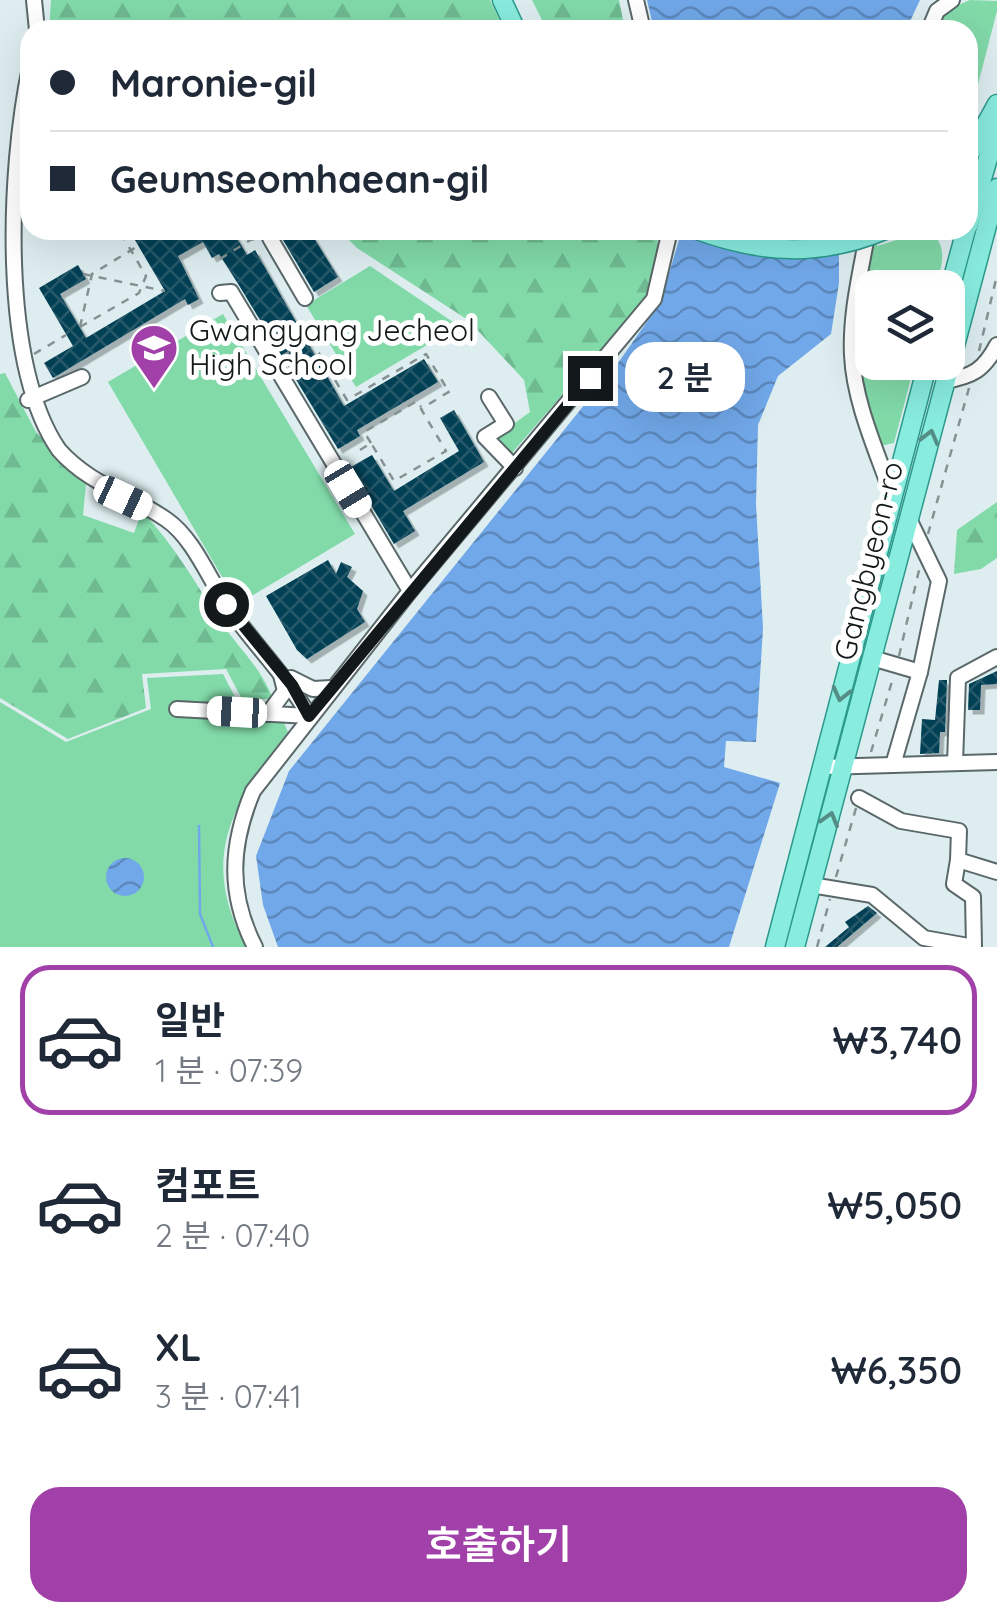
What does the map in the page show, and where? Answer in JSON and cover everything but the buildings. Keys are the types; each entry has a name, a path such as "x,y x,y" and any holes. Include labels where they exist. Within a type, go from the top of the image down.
{"main road":[{"path":"978,139 997,104"},
{"path":"981,188 997,128"},
{"path":"981,188 997,174"},
{"path":"965,307 997,220"},
{"path":"728,240 746,246 803,252 862,240"},
{"path":"951,270 952,240"},
{"path":"955,270 964,240"},
{"name":"Gangbyeon-ro","path":"965,303 974,240"},
{"name":"Gangbyeon-ro","path":"775,947 923,380"},
{"name":"Gangbyeon-ro","path":"795,947 945,381"}],"street":[{"path":"933,20 937,11 952,0"},
{"path":"20,114 6,178 14,344 28,400 56,448 72,464 96,483 168,521 180,533 236,619 277,666 298,684 320,690 332,688"},
{"path":"271,240 305,298"},
{"path":"255,947 236,897 235,846 252,791 410,591 654,298 668,240"},
{"path":"866,240 852,322 852,355 875,449 892,492"},
{"path":"220,293 230,292 410,591"},
{"path":"945,381 972,376 987,364 997,345"},
{"path":"28,400 82,377"},
{"path":"489,397 506,424 485,438 514,468"},
{"path":"875,449 892,453 902,450"},
{"path":"893,765 920,672 939,581 925,544 908,517"},
{"path":"955,763 958,678 997,657"},
{"path":"872,658 920,672"},
{"path":"268,714 285,691 277,666"},
{"path":"277,666 309,716"},
{"path":"177,709 309,716"},
{"path":"823,767 997,762"},
{"path":"811,884 872,894 924,938 974,946 973,896 954,884 959,831 902,821 859,798"},
{"path":"958,860 997,872"}],"path":[{"path":"126,240 131,250 146,276 140,293 80,327 92,274 131,250 138,246"},
{"path":"220,258 250,240"},
{"path":"83,274 165,291"},
{"path":"867,766 997,275"},
{"path":"24,360 66,335"},
{"path":"272,362 311,340 347,400 426,354 449,392"},
{"path":"421,409 455,388"},
{"path":"417,401 421,409 446,451 394,481 364,432 417,401"},
{"path":"360,450 372,444"},
{"path":"817,947 859,798"}],"green space":[{"path":"51,0 490,0 499,20 50,20"},
{"path":"532,0 619,0 623,20 542,20"},
{"path":"970,0 997,1 978,84 978,20 924,20"},
{"path":"349,240 657,240 658,254 645,299 511,454 497,436 530,412 524,380 468,320"},
{"path":"859,240 877,240 877,246 896,240 937,240 942,256 940,270 858,270"},
{"path":"370,266 459,326 356,387 306,305"},
{"path":"223,314 355,534 238,604 108,382"},
{"path":"5,373 36,432 86,484 83,515 134,533 142,511 174,550 273,699 242,699 226,669 142,674 146,708 68,739 0,698 0,374"},
{"path":"863,380 911,380 894,443 880,446"},
{"path":"997,502 997,558 981,569 954,574 957,530"},
{"path":"223,674 244,714 284,723 288,732 251,784 228,834 225,886 246,947 0,947 0,702 66,742 151,709 147,678"}],"water":[{"path":"647,0 920,0 911,20 652,20"},
{"path":"679,240 839,240 839,283 831,334 778,376 758,425 756,504 763,628 756,742 726,741 724,767 780,783 729,947 278,947 263,905 256,856 289,771 618,363 660,303"},
{"path":"125,858 139,863 144,877 139,891 125,896 111,891 106,877 111,863"}],"waterway":[{"path":"199,826 200,914 213,947"}],"place":[{"name":"Gwangyang Jecheol High School","path":"154,390"}],"route":[{"path":"226,604 292,685 309,716 590,378"}]}
